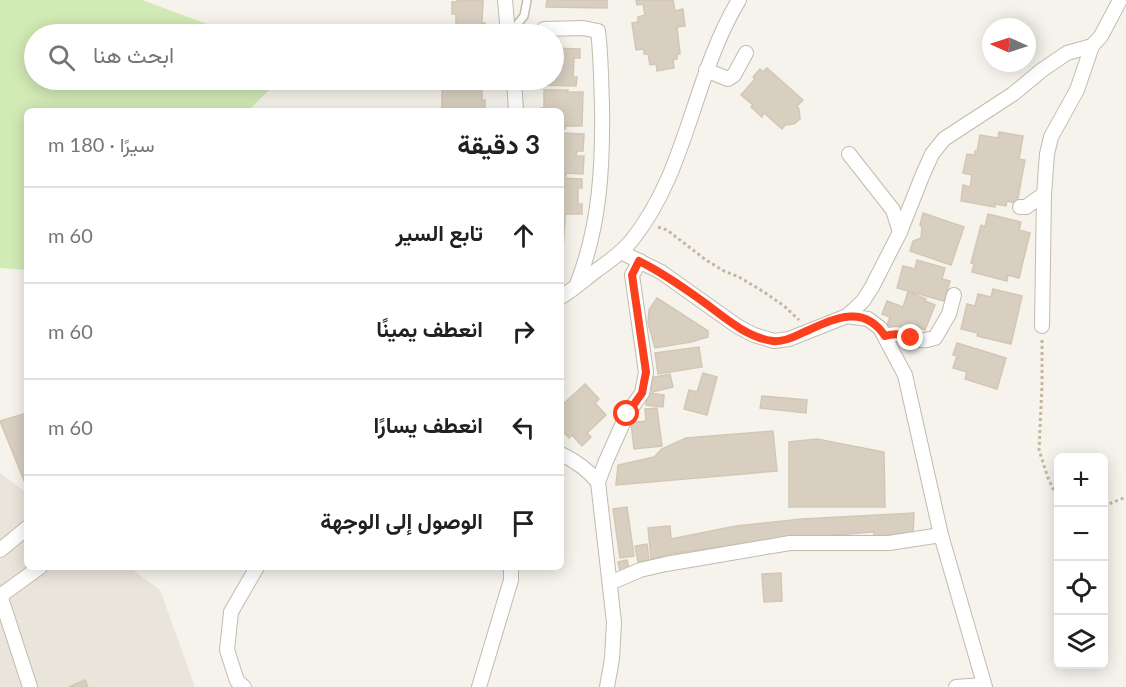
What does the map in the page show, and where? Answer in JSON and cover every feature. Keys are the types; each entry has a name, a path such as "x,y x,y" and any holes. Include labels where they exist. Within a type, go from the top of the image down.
{"street":[{"path":"505,0 507,24"},
{"path":"564,295 621,252 644,223 668,181 706,70 729,16 739,0"},
{"path":"1042,326 1044,194 1047,154 1051,136 1077,90 1092,46 1101,36 1120,0"},
{"path":"564,28 583,28 598,31 601,55 603,142 600,188 586,262 576,286"},
{"path":"621,252 661,272 737,326 754,335 774,341 789,339 847,316 863,301 872,287 900,232 932,154 944,140 1013,94 1042,69 1067,53 1092,46"},
{"path":"706,70 728,79 734,75 746,53"},
{"path":"515,90 516,108"},
{"path":"849,154 892,210 900,232"},
{"path":"1020,207 1026,207 1044,194"},
{"path":"608,687 614,622 598,482 627,414 642,393 646,372 632,275 639,261"},
{"path":"885,336 900,334 922,341 935,338 949,314 954,295"},
{"path":"847,316 868,319 880,328 905,375 941,535 984,686 956,687"},
{"path":"564,455 578,462 598,482"},
{"path":"0,550 24,530"},
{"path":"610,583 640,570 666,564 790,543 889,543 941,535"},
{"path":"30,687 0,596 36,570"},
{"path":"244,687 237,681 227,650 231,612 255,570"},
{"path":"479,687 511,580 511,570"}],"lane":[{"path":"517,24 524,16 526,0"}],"path":[{"path":"644,223 668,230 706,260 764,292 784,306 799,320 806,331"},
{"path":"1042,326 1039,450 1054,489"},
{"path":"1108,504 1126,497"}],"shaded area":[{"path":"0,473 24,491 24,570 133,570 160,590 195,687 0,687"}],"green space":[{"path":"0,0 142,0 207,24 24,24 24,90 269,90 251,108 24,108 24,270 0,268"}],"building":[{"path":"457,0 483,0 482,23 485,24 456,24 456,14 452,14 452,2 457,2"},
{"path":"547,0 607,0 607,8 546,7"},
{"path":"636,0 673,0 675,11 683,9 685,26 677,27 680,54 677,54 677,59 673,60 674,68 657,71 656,64 650,65 648,54 644,54 644,49 636,50 632,23 638,22 638,17 645,15 643,4 637,5"},
{"path":"564,48 580,49 580,58 574,58 573,77 577,77 576,86 564,86"},
{"path":"767,68 803,100 797,106 800,119 794,124 785,125 782,129 764,113 762,117 741,95 755,79 753,77 760,69 763,72"},
{"path":"442,90 482,90 485,108 442,108"},
{"path":"544,90 583,92 582,126 565,126 564,129 564,108 544,108"},
{"path":"999,132 1023,136 1019,159 1025,160 1017,203 1007,201 1006,206 995,204 995,207 961,201 963,185 970,187 972,175 963,173 967,154 975,155 980,135 998,138"},
{"path":"564,133 584,134 583,151 577,151 576,156 584,156 583,174 566,173 564,176"},
{"path":"564,178 582,179 582,188 578,188 578,204 582,204 582,214 565,214 565,218"},
{"path":"923,213 964,227 951,265 910,251 913,241 921,238 922,227 920,225"},
{"path":"988,214 1021,222 1019,230 1030,233 1019,278 1008,275 1007,281 972,272 974,264 971,263 981,225 985,227"},
{"path":"917,260 945,268 942,279 950,281 944,301 897,288 903,266 915,269"},
{"path":"993,289 1022,296 1011,344 977,336 978,333 961,329 967,304 975,306 978,294 991,297"},
{"path":"908,292 935,305 925,330 917,326 914,335 887,325 890,317 882,314 887,301 903,307"},
{"path":"657,298 708,331 708,337 655,348 648,323 649,310"},
{"path":"957,343 1006,358 997,389 965,379 967,372 953,368 957,356 953,355"},
{"path":"699,347 702,367 658,374 655,353"},
{"path":"703,373 717,377 707,415 684,409 689,390 697,392"},
{"path":"670,374 673,387 652,392 649,378"},
{"path":"585,384 599,399 595,403 606,415 587,433 591,437 582,446 572,435 569,438 564,433 564,403"},
{"path":"647,393 664,395 663,407 646,405"},
{"path":"762,396 807,400 806,413 760,408"},
{"path":"657,408 662,446 634,449 631,423 646,421 645,409"},
{"path":"24,414 24,481 0,421"},
{"path":"773,431 777,471 616,485 618,465 654,457 662,449 686,438"},
{"path":"817,439 884,452 885,507 789,507 789,442"},
{"path":"627,507 634,556 620,558 613,509"},
{"path":"914,513 913,534 874,536 874,532 768,540 651,559 648,528 670,526 671,539 736,526 802,519"},
{"path":"647,544 649,560 638,562 635,546"},
{"path":"627,560 629,569 620,571 618,562"},
{"path":"781,573 782,601 764,602 762,574"},
{"path":"85,680 88,687 69,687"}],"route":[{"path":"627,414 642,393 646,372 632,275 639,261 661,272 737,326 754,335 774,341 789,339 847,316 868,319 880,328 885,336 900,334 911,338"}]}
